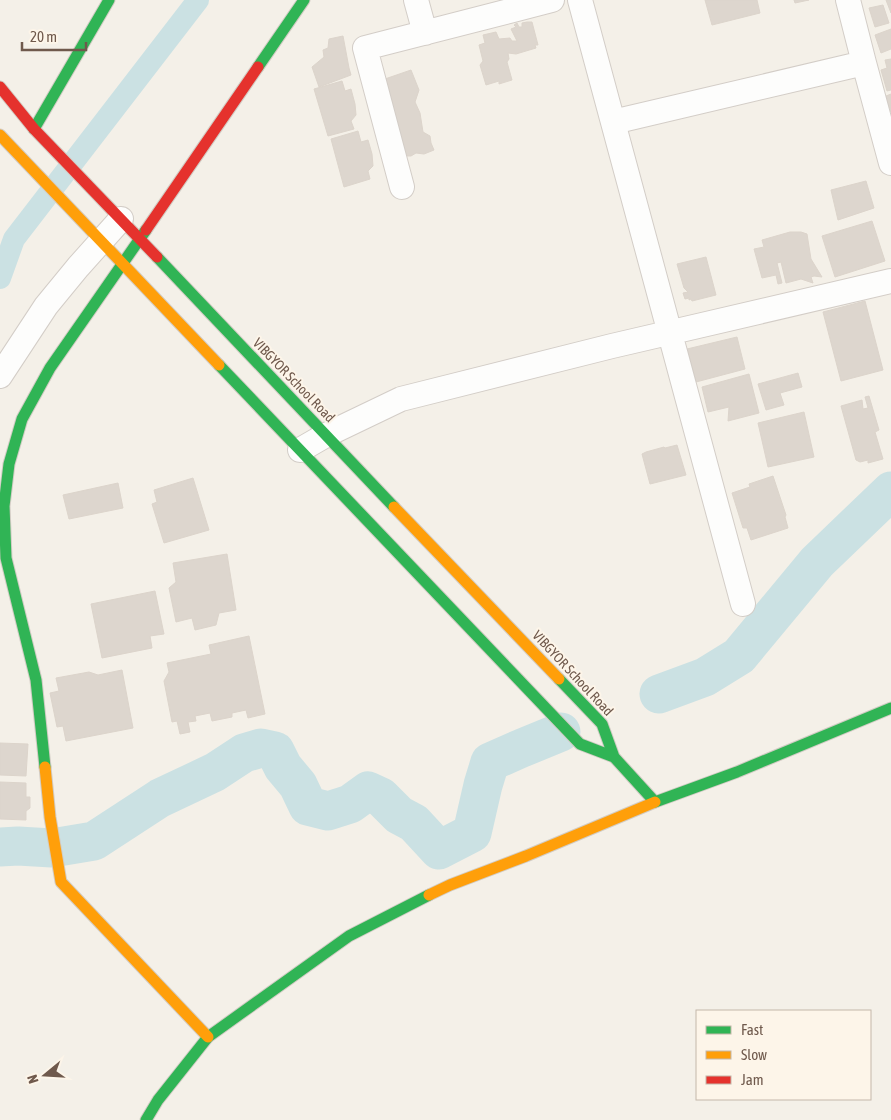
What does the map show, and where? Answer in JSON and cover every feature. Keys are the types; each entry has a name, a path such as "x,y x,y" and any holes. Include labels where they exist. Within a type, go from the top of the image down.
{"main road":[{"path":"34,129 109,0"},
{"path":"208,1037 61,882 50,817 36,680 6,558 4,506 9,464 22,419 50,368 304,0"},
{"name":"VIBGYOR School Road","path":"0,87 34,129 602,724 614,756"},
{"path":"4,146 43,180 580,744 614,756 655,802"},
{"path":"146,1120 158,1100 208,1037 349,936 450,885 526,856 655,802 737,772 891,708"}],"street":[{"path":"416,0 425,33"},
{"path":"402,187 365,48 552,0"},
{"path":"580,0 743,604"},
{"path":"848,0 891,162"},
{"path":"613,122 864,63"},
{"path":"4,146 34,129"},
{"path":"0,376 46,306 96,236 118,216"},
{"path":"300,450 326,435 401,399 612,346 891,281"}],"building":[{"path":"705,0 757,0 760,13 712,25"},
{"path":"794,0 809,0 795,3"},
{"path":"886,0 891,0 891,13"},
{"path":"883,5 889,23 875,27 869,8"},
{"path":"532,22 538,45 535,45 536,48 516,54 508,53 509,59 507,62 512,80 486,85 480,65 483,61 479,45 485,43 483,35 496,32 499,39 510,38 512,41 517,41 511,29 516,27 514,25 517,23 519,27 522,27 522,23"},
{"path":"891,29 891,49 881,53 875,35"},
{"path":"343,36 351,75 319,87 312,67 324,57 323,50 328,48 329,39"},
{"path":"891,59 891,90 887,91 881,70 887,68 885,60"},
{"path":"411,70 419,90 415,102 420,113 423,132 430,136 434,150 424,154 416,153 411,156 401,156 382,80"},
{"path":"342,81 345,91 351,89 355,104 356,115 351,121 354,129 328,136 314,89"},
{"path":"891,94 891,112 886,96"},
{"path":"358,131 361,142 368,140 372,154 373,166 368,171 370,179 344,187 331,139"},
{"path":"866,181 874,208 838,220 831,190"},
{"path":"872,221 885,261 835,277 822,236"},
{"path":"790,232 807,234 811,259 822,277 811,277 813,283 801,279 786,283 781,262 777,263 782,283 778,284 776,275 762,278 754,249 764,247 762,240"},
{"path":"706,257 716,295 692,301 689,298 685,299 683,293 688,292 684,288 677,264"},
{"path":"865,301 883,370 841,381 823,312"},
{"path":"737,337 745,369 696,382 687,349"},
{"path":"798,373 802,387 780,393 784,405 766,410 758,384"},
{"path":"749,374 759,413 728,421 729,407 708,412 702,387"},
{"path":"869,396 879,430 875,432 883,459 868,463 868,460 860,462 856,460 841,406 862,400 863,409 868,408 865,397"},
{"path":"804,412 814,457 768,467 758,423"},
{"path":"677,445 686,475 650,484 642,454"},
{"path":"773,476 786,515 788,528 751,540 747,528 743,528 732,493 750,487 749,484"},
{"path":"193,478 209,530 164,543 152,504 157,502 154,490"},
{"path":"118,483 123,508 69,519 63,495"},
{"path":"227,554 236,610 219,613 216,625 195,630 192,618 176,622 169,588 176,582 173,563"},
{"path":"155,591 164,634 150,636 152,648 102,658 91,604"},
{"path":"249,636 265,714 248,718 246,710 232,713 232,717 212,721 210,713 195,716 196,721 188,722 190,732 180,734 177,721 172,722 164,681 169,672 167,663 211,654 209,645"},
{"path":"122,670 133,728 66,741 63,726 57,727 50,693 59,691 56,678 89,672 98,675"},
{"path":"0,743 28,744 26,776 0,775"},
{"path":"0,782 26,783 26,797 30,797 30,808 26,811 26,820 0,819"}],"waterway":[{"path":"0,278 14,239 198,0"},
{"path":"659,694 705,677 739,656 817,562 891,491"},
{"path":"0,847 52,848 94,841 160,798 215,772 244,753 261,748 275,751 283,767 298,785 308,806 328,811 350,804 368,791 381,797 399,815 414,823 439,850 472,833 490,762 561,732"}],"traffic: fast":[{"path":"34,129 109,0"},
{"path":"258,67 304,0"},
{"path":"45,767 36,680 6,558 4,506 9,464 22,419 50,368 146,230"},
{"path":"157,257 394,507"},
{"path":"219,365 580,744 614,757"},
{"path":"559,679 602,724 614,757 655,802 737,772 891,708"},
{"path":"146,1120 158,1100 208,1037 349,936 429,895"}],"traffic: slow":[{"path":"0,135 219,365"},
{"path":"394,507 559,679"},
{"path":"45,767 50,817 61,882 208,1037"},
{"path":"429,895 655,802"}],"traffic: jam":[{"path":"146,230 258,67"},
{"path":"0,87 34,129 157,257"}]}
